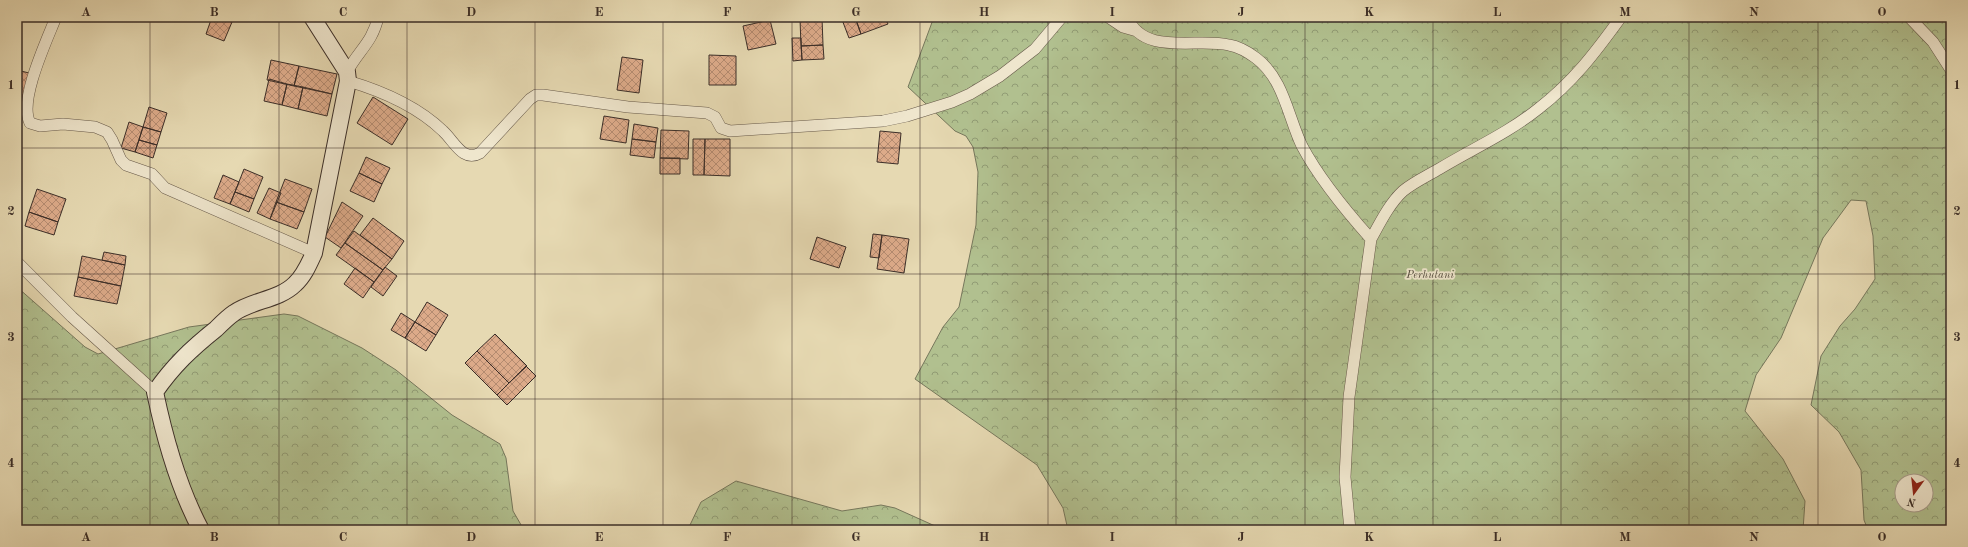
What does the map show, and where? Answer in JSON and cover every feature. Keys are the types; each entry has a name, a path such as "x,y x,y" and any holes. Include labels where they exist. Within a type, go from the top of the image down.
{"street":[{"path":"56,17 31,83 26,110 30,122 40,126 71,124 95,127 107,132 120,160 126,165 152,174 165,188 314,253"},
{"path":"312,17 348,77 388,95 414,109 443,131 463,153 469,156 474,156 480,153 530,99 536,95 628,108 707,112 715,117 721,128 730,131 883,121 932,109 970,94 1000,76 1035,49 1062,17"},
{"path":"155,392 175,365 189,350 234,313 250,304 280,293 295,285 306,271 314,253 348,77 354,58 371,39 378,17"},
{"path":"1108,17 1123,27 1137,32 1147,38 1165,42 1228,44 1243,48 1258,59 1270,73 1281,90 1302,145 1313,164 1330,190 1371,239"},
{"path":"1127,17 1137,32"},
{"path":"1350,530 1345,477 1349,397 1371,239 1387,212 1403,192 1424,177 1538,110 1579,73 1620,17"},
{"path":"1855,17 1885,17"},
{"path":"1909,17 1933,42 1951,70"},
{"path":"17,262 72,317 155,392 161,422 178,479 201,530"}],"green space":[{"name":"Perhutani","path":"934,17 1951,17 1951,530 1868,530 1864,520 1861,470 1839,432 1811,405 1821,356 1840,326 1855,309 1875,279 1873,236 1866,201 1851,200 1823,238 1781,338 1756,375 1745,411 1783,459 1805,501 1803,530 1068,530 1063,508 1037,465 915,379 943,327 959,307 976,225 978,172 973,147 966,136 955,131 908,87"},
{"path":"17,287 85,347 98,354 189,327 284,314 298,316 362,348 396,370 452,415 500,444 506,458 513,511 524,530 17,530"},
{"path":"736,481 842,511 881,505 895,508 944,530 685,530 690,525 701,502"}],"building":[{"path":"212,17 219,17 232,22 224,41 206,34"},
{"path":"841,17 855,17 861,34 849,38"},
{"path":"855,17 885,17 888,24 861,34"},
{"path":"822,18 823,45 801,46 800,19"},
{"path":"770,20 776,44 748,50 743,26"},
{"path":"792,38 801,38 802,60 793,61"},
{"path":"823,45 824,59 802,60 801,46"},
{"path":"709,55 736,56 736,85 709,85"},
{"path":"622,57 643,60 639,93 617,90"},
{"path":"271,60 299,66 294,86 267,80"},
{"path":"299,66 337,74 332,94 294,86"},
{"path":"17,70 29,73 21,103 17,102"},
{"path":"269,79 287,84 282,105 264,101"},
{"path":"287,84 303,87 298,109 282,105"},
{"path":"303,87 332,94 327,116 298,109"},
{"path":"373,97 408,119 392,145 357,123"},
{"path":"17,102 21,103 17,120"},
{"path":"149,107 167,113 161,132 143,127"},
{"path":"604,116 629,120 626,143 600,139"},
{"path":"129,122 143,127 135,152 121,148"},
{"path":"634,124 658,128 656,142 632,139"},
{"path":"143,127 161,132 157,145 139,140"},
{"path":"661,130 689,131 688,159 660,158"},
{"path":"880,131 901,133 898,164 877,162"},
{"path":"632,139 656,142 654,158 630,155"},
{"path":"693,139 705,139 704,175 693,175"},
{"path":"705,139 730,139 730,176 704,175"},
{"path":"139,140 157,145 153,158 135,152"},
{"path":"366,157 390,168 382,184 359,173"},
{"path":"660,158 680,158 680,174 660,174"},
{"path":"244,169 263,177 254,199 235,192"},
{"path":"359,173 382,184 374,202 350,191"},
{"path":"223,175 239,182 230,204 214,198"},
{"path":"285,179 312,189 304,212 276,202"},
{"path":"269,188 281,193 270,219 257,213"},
{"path":"37,189 66,199 58,222 29,212"},
{"path":"235,192 254,199 249,212 230,204"},
{"path":"276,202 304,212 297,229 270,219"},
{"path":"342,202 363,216 341,248 325,237"},
{"path":"29,212 58,222 54,235 25,226"},
{"path":"373,218 404,241 392,259 360,235"},
{"path":"354,231 392,259 383,270 345,243"},
{"path":"873,234 882,235 879,258 870,257"},
{"path":"882,235 909,239 904,273 877,269"},
{"path":"817,237 846,247 839,268 810,259"},
{"path":"345,243 383,270 374,282 336,255"},
{"path":"104,252 126,256 125,265 102,260"},
{"path":"82,256 125,265 121,286 78,277"},
{"path":"385,267 397,276 383,296 371,287"},
{"path":"355,268 374,282 363,298 344,284"},
{"path":"78,277 121,286 117,304 74,296"},
{"path":"427,302 448,315 436,335 415,322"},
{"path":"401,313 415,322 405,338 391,330"},
{"path":"415,322 436,335 426,351 405,338"},
{"path":"495,334 527,366 509,383 477,351"},
{"path":"477,351 509,383 497,395 465,363"},
{"path":"526,366 536,376 507,405 497,395"}]}
